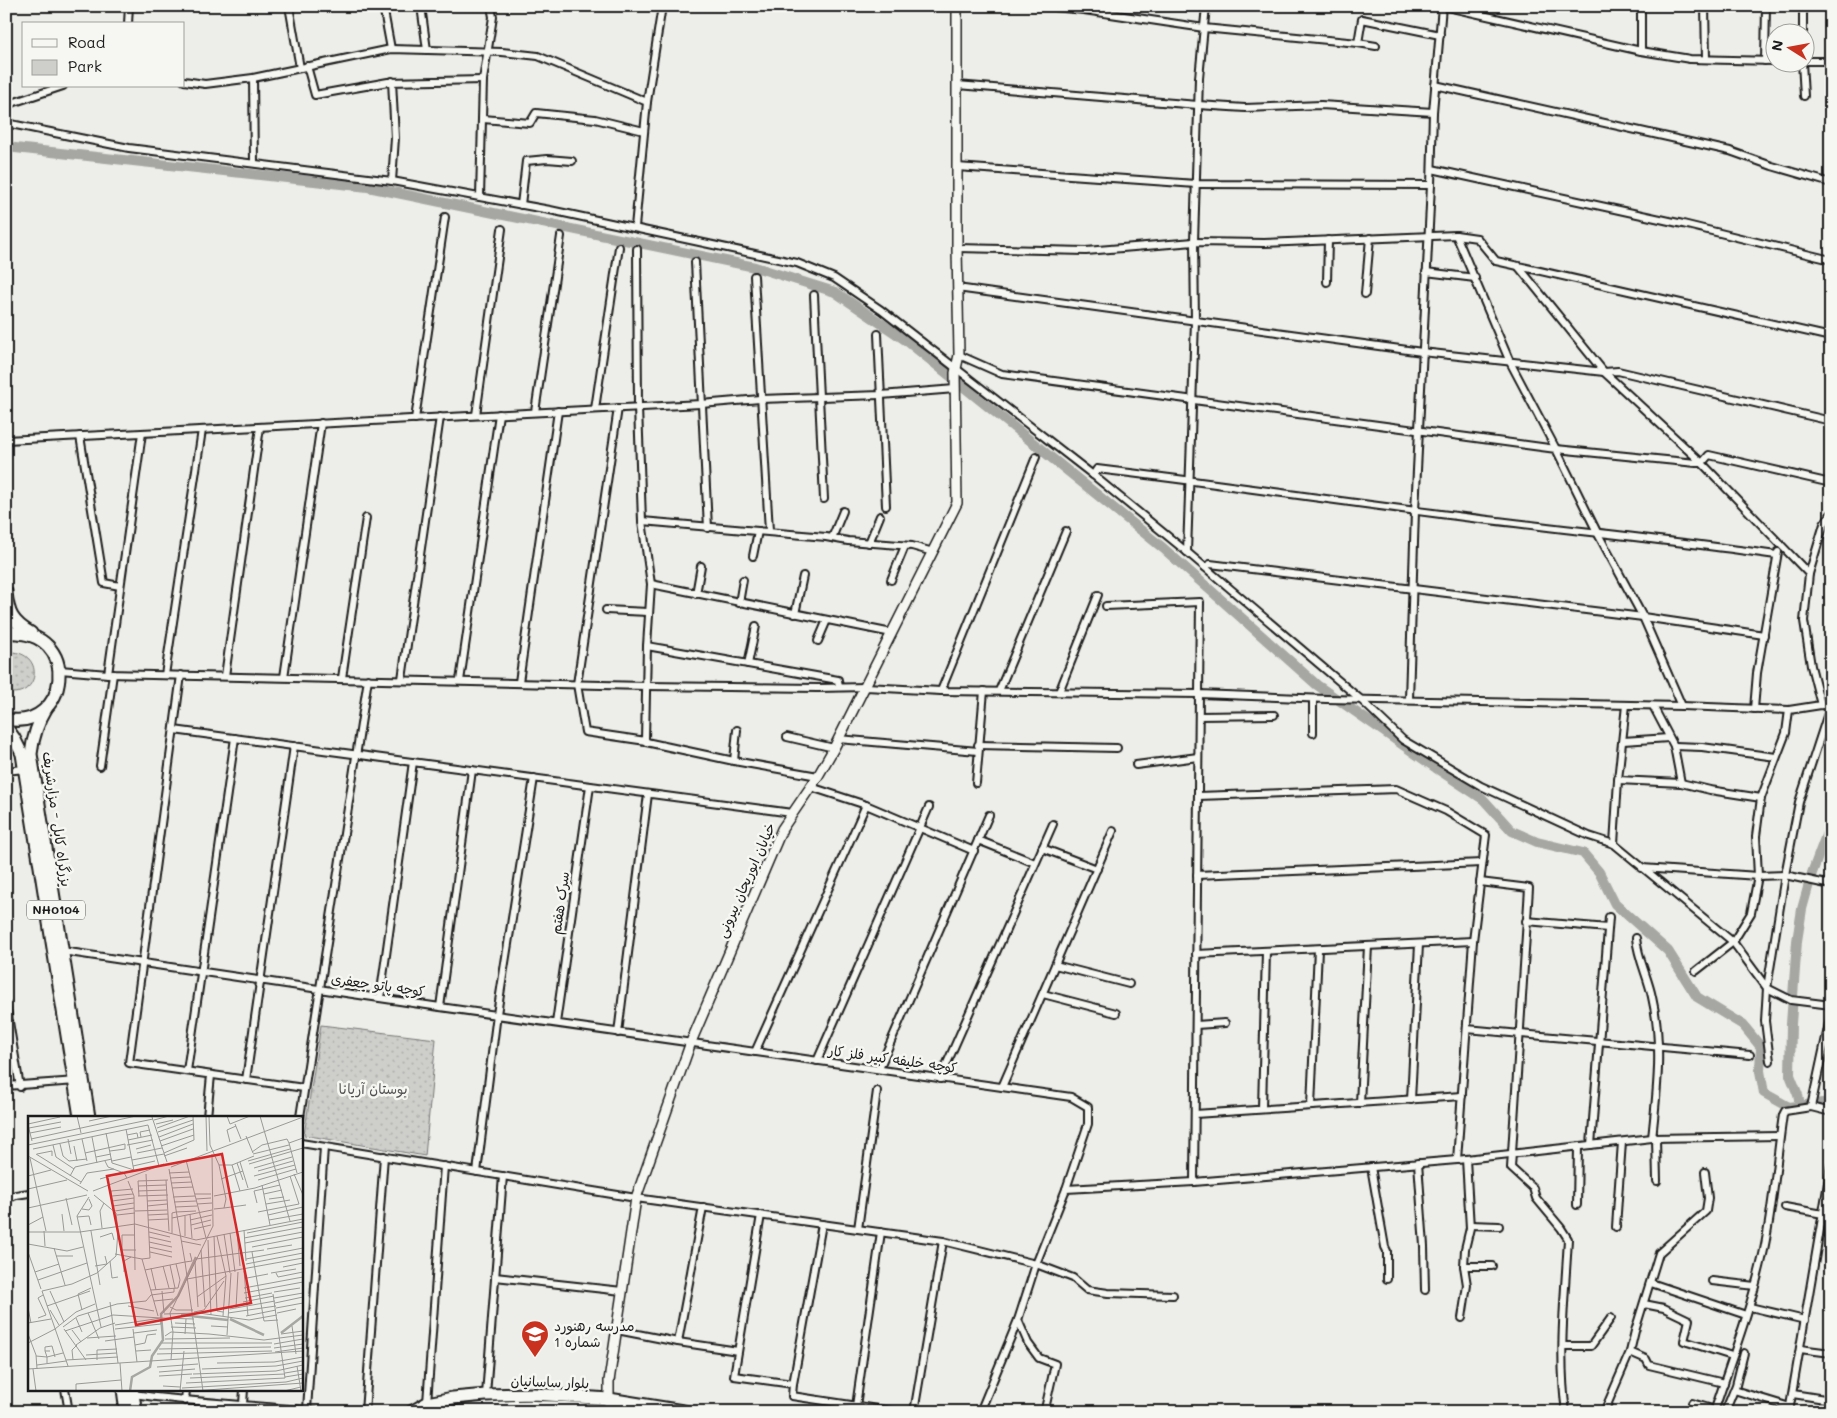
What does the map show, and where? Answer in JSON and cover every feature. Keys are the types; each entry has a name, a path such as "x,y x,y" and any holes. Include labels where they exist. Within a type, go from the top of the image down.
{"highway":[{"path":"6,592 7,605 11,617 22,628 46,644 55,656 60,670"},
{"path":"6,633 20,632 34,636"},
{"name":"NH0104","path":"48,707 55,696 60,670"},
{"path":"6,719 25,719 37,715 48,707"},
{"name":"بزرگراه کابل - مزارشریف","path":"48,707 38,722 33,737 31,754 62,951 79,1081 80,1116"},
{"name":"بزرگراه کابل - مزارشریف","path":"6,727 22,754 79,1081 89,1116"},
{"path":"126,1412 129,1391"},
{"path":"129,1391 136,1412"},
{"name":"بلوار ساسانیان","path":"411,1412 427,1402 486,1395 534,1394 610,1408"},
{"name":"بلوار ساسانیان","path":"455,1412 486,1407 610,1408 689,1412"}],"street":[{"path":"128,22 129,6"},
{"path":"289,6 303,67 315,95 392,81 483,80"},
{"path":"383,6 391,49"},
{"path":"421,6 427,50"},
{"path":"480,197 483,80 493,17 491,6"},
{"path":"635,227 647,102 662,6"},
{"name":"خیابان ابوریحان بیرونی","path":"610,1408 609,1381 636,1198 691,1042 782,829 818,776 836,743 866,687 957,503 955,371 958,355 957,6"},
{"path":"1044,6 1204,28 1376,46"},
{"path":"1187,552 1195,321 1194,242 1198,105 1206,6"},
{"path":"1409,699 1415,511 1432,169 1433,112 1443,6 1641,51 1690,59 1764,61"},
{"path":"1641,6 1641,51"},
{"path":"1705,6 1706,59"},
{"path":"1766,6 1766,22"},
{"path":"1803,6 1803,22"},
{"path":"1358,43 1362,19 1440,35"},
{"path":"185,81 204,84 253,78 391,49 487,52 538,56 647,102"},
{"path":"1814,62 1831,61"},
{"path":"1803,72 1804,96"},
{"path":"253,78 254,163"},
{"path":"392,81 395,138 392,181"},
{"path":"957,85 1245,108 1321,105 1433,112"},
{"path":"1435,85 1730,152 1831,183"},
{"path":"6,104 57,88"},
{"path":"483,120 530,123 536,113 595,119 644,130"},
{"path":"6,123 129,148 392,181 480,197 635,227 797,263 834,278 881,310 955,371 1093,475 1359,698 1403,740 1481,786 1589,836 1614,844 1733,942 1767,988 1791,1000 1831,1005"},
{"path":"521,205 526,161 547,159 572,161"},
{"path":"957,166 1196,184 1431,185"},
{"path":"1432,169 1674,222 1831,260"},
{"path":"415,418 445,217"},
{"path":"476,416 502,228"},
{"path":"957,248 1086,251 1194,242 1264,243 1456,235 1477,238 1496,261 1831,337"},
{"path":"1456,235 1510,362 1598,534 1643,617 1682,706"},
{"path":"535,412 561,236"},
{"path":"1365,294 1370,238"},
{"path":"1327,282 1328,240"},
{"path":"595,410 619,247"},
{"path":"637,249 638,407 642,521 651,584 648,612 646,741"},
{"path":"694,262 708,528"},
{"path":"1518,266 1604,372 1702,463 1809,574"},
{"path":"1426,272 1475,278"},
{"path":"754,276 769,531"},
{"path":"957,288 1422,352 1604,372 1618,371 1831,421"},
{"path":"814,295 821,398 824,499"},
{"path":"878,334 886,506"},
{"path":"958,355 1002,374 1556,449 1696,464 1702,463 1709,455 1831,483"},
{"path":"6,440 595,410 760,399 881,395 955,386"},
{"path":"618,408 577,684 585,732 646,741 734,761 818,776"},
{"path":"519,682 558,411"},
{"path":"460,681 499,414"},
{"path":"402,679 440,417"},
{"path":"284,677 321,423"},
{"path":"225,676 260,426"},
{"path":"165,675 202,430"},
{"path":"100,766 120,586 142,433"},
{"path":"80,436 104,583 120,586"},
{"path":"941,691 1036,457"},
{"path":"1093,475 1096,469 1415,511 1598,534 1676,541 1777,555"},
{"path":"832,538 843,511"},
{"path":"1821,705 1811,666 1804,621 1809,574 1824,524 1831,514"},
{"path":"869,543 880,516"},
{"path":"342,678 366,518"},
{"path":"642,521 708,528 769,531 905,546 933,552"},
{"path":"753,556 758,531"},
{"path":"999,691 1066,531"},
{"path":"1754,709 1757,673 1780,545"},
{"path":"890,580 905,546"},
{"path":"1205,568 1210,564 1643,617 1726,628 1764,636"},
{"path":"696,594 701,566"},
{"path":"795,614 803,576"},
{"path":"739,603 743,580"},
{"path":"651,584 892,633"},
{"path":"1058,692 1098,596"},
{"path":"1106,606 1200,602 1194,1182"},
{"path":"606,610 648,612"},
{"path":"818,641 827,620"},
{"path":"748,664 756,626"},
{"path":"647,646 838,680 839,686"},
{"path":"60,670 111,674 368,678 646,686 818,688 839,686 941,691 1199,694 1326,699 1409,699 1789,710 1831,705 1799,802 1785,875 1767,988 1765,1021 1770,1060"},
{"path":"181,675 129,1063 304,1088"},
{"path":"300,1116 368,678"},
{"path":"976,783 984,691"},
{"path":"1313,733 1314,698"},
{"path":"1614,844 1618,780 1626,705"},
{"path":"1653,706 1674,746 1682,783"},
{"path":"1696,971 1733,942 1752,913 1758,876 1756,836 1761,798 1786,733 1789,710"},
{"path":"1199,716 1274,715"},
{"path":"174,730 792,813"},
{"path":"734,761 737,730"},
{"path":"787,737 836,743 978,748 1117,748"},
{"path":"186,1071 235,738"},
{"path":"1623,741 1669,738"},
{"path":"246,1080 294,746"},
{"path":"1674,746 1702,747 1776,757"},
{"path":"1136,765 1198,757"},
{"path":"380,998 413,762"},
{"path":"6,771 24,769"},
{"path":"440,1007 472,770"},
{"path":"477,1172 497,1014 534,778"},
{"path":"1618,780 1682,783 1710,790 1761,798"},
{"name":"سرک هفتم","path":"556,1023 590,786"},
{"path":"811,787 866,805 974,851"},
{"path":"1198,796 1396,789 1446,811 1486,835 1473,941 1457,1160"},
{"path":"618,1033 648,794"},
{"path":"755,1052 866,805"},
{"path":"817,1061 929,807"},
{"path":"879,1070 989,815"},
{"path":"940,1079 1053,824"},
{"path":"1002,1088 1113,831"},
{"path":"978,840 1035,863"},
{"path":"1042,848 1097,870"},
{"path":"1197,875 1482,863"},
{"path":"1640,867 1758,876 1785,875 1831,885"},
{"path":"1480,882 1529,888 1511,1154 1512,1168 1533,1188 1536,1198 1568,1239 1563,1322 1566,1412"},
{"path":"1591,1145 1608,917"},
{"path":"1526,921 1608,928"},
{"path":"1636,938 1637,951 1652,996 1659,1047 1654,1138 1657,1181"},
{"path":"1196,954 1473,941"},
{"path":"1411,1100 1419,944"},
{"path":"1360,1103 1368,946"},
{"path":"1311,1106 1318,949"},
{"name":"کوچه پاتو جعفری","path":"62,951 618,1033 691,1042"},
{"path":"1262,1109 1266,951"},
{"path":"1055,965 1129,984"},
{"path":"1043,994 1116,1013"},
{"path":"6,1004 20,1086"},
{"path":"1811,1107 1831,1014"},
{"path":"1196,1025 1225,1023"},
{"path":"1467,1029 1750,1055"},
{"name":"کوچه خلیفه کبیر فلز کار","path":"691,1042 1071,1097 1088,1108 1088,1124 1066,1188"},
{"path":"207,1116 210,1075"},
{"path":"6,1086 79,1081"},
{"path":"858,1229 877,1091"},
{"path":"1195,1114 1462,1096"},
{"path":"1692,1403 1714,1411 1750,1307 1763,1256 1773,1199 1783,1113 1811,1107 1831,1112"},
{"path":"980,1412 1018,1320 1036,1264 1066,1188 1194,1182 1418,1164 1654,1138 1780,1136"},
{"path":"1616,1227 1622,1142"},
{"path":"302,1143 636,1198 943,1241 1036,1264 1073,1278 1087,1290 1108,1294 1173,1295"},
{"path":"307,1410 324,1147"},
{"path":"1577,1205 1578,1147"},
{"path":"365,1412 384,1156"},
{"path":"1462,1318 1467,1285 1464,1266 1465,1250 1470,1225 1466,1159"},
{"path":"1418,1164 1425,1290"},
{"path":"1734,1390 1790,1410 1831,1165"},
{"path":"427,1402 444,1166"},
{"path":"1371,1167 1387,1251 1387,1279"},
{"path":"1604,1412 1630,1352 1659,1253 1706,1211 1708,1198 1705,1172"},
{"path":"486,1395 503,1176"},
{"path":"6,1199 28,1193"},
{"path":"678,1342 703,1207"},
{"path":"1785,1208 1823,1214"},
{"path":"761,1215 734,1376 794,1384"},
{"path":"822,1224 792,1396 897,1412"},
{"path":"1470,1225 1499,1226"},
{"path":"856,1406 881,1232"},
{"path":"914,1412 943,1241"},
{"path":"1464,1266 1492,1266"},
{"path":"495,1277 622,1291"},
{"path":"1712,1281 1755,1286"},
{"path":"1651,1283 1746,1315"},
{"path":"1644,1304 1664,1308 1688,1320 1684,1341 1732,1356"},
{"path":"1750,1307 1805,1320"},
{"path":"1563,1346 1591,1346 1611,1318"},
{"path":"1018,1320 1028,1343 1039,1358 1055,1364 1046,1409 1050,1412"},
{"path":"617,1330 738,1351"},
{"path":"1800,1349 1831,1353"},
{"path":"1630,1352 1646,1359 1649,1365 1724,1382"},
{"path":"1725,1412 1734,1390 1744,1353"},
{"path":"65,1390 69,1412"},
{"path":"185,1401 186,1390"},
{"path":"243,1404 244,1390"},
{"path":"129,1391 185,1401 243,1404 319,1412"},
{"path":"1793,1394 1831,1400"}],"green space":[{"path":"11,652 22,654 30,660 34,667 31,683 26,689 17,693 6,692 6,654"},
{"name":"بوستان آریانا","path":"321,1025 436,1039 425,1156 304,1135"}],"waterway":[{"path":"6,147 368,187 755,267 835,292 907,341 1163,548 1317,685 1483,799 1512,831 1537,842 1583,853 1599,872 1615,904 1668,951 1697,997 1743,1025 1761,1047 1760,1071 1764,1093 1789,1107 1831,1102"},
{"path":"1800,1105 1790,1075 1791,1024 1797,941 1802,909 1812,873 1831,822"}],"place":[{"name":"مدرسه رهنورد شماره 1","path":"535,1358"}]}
